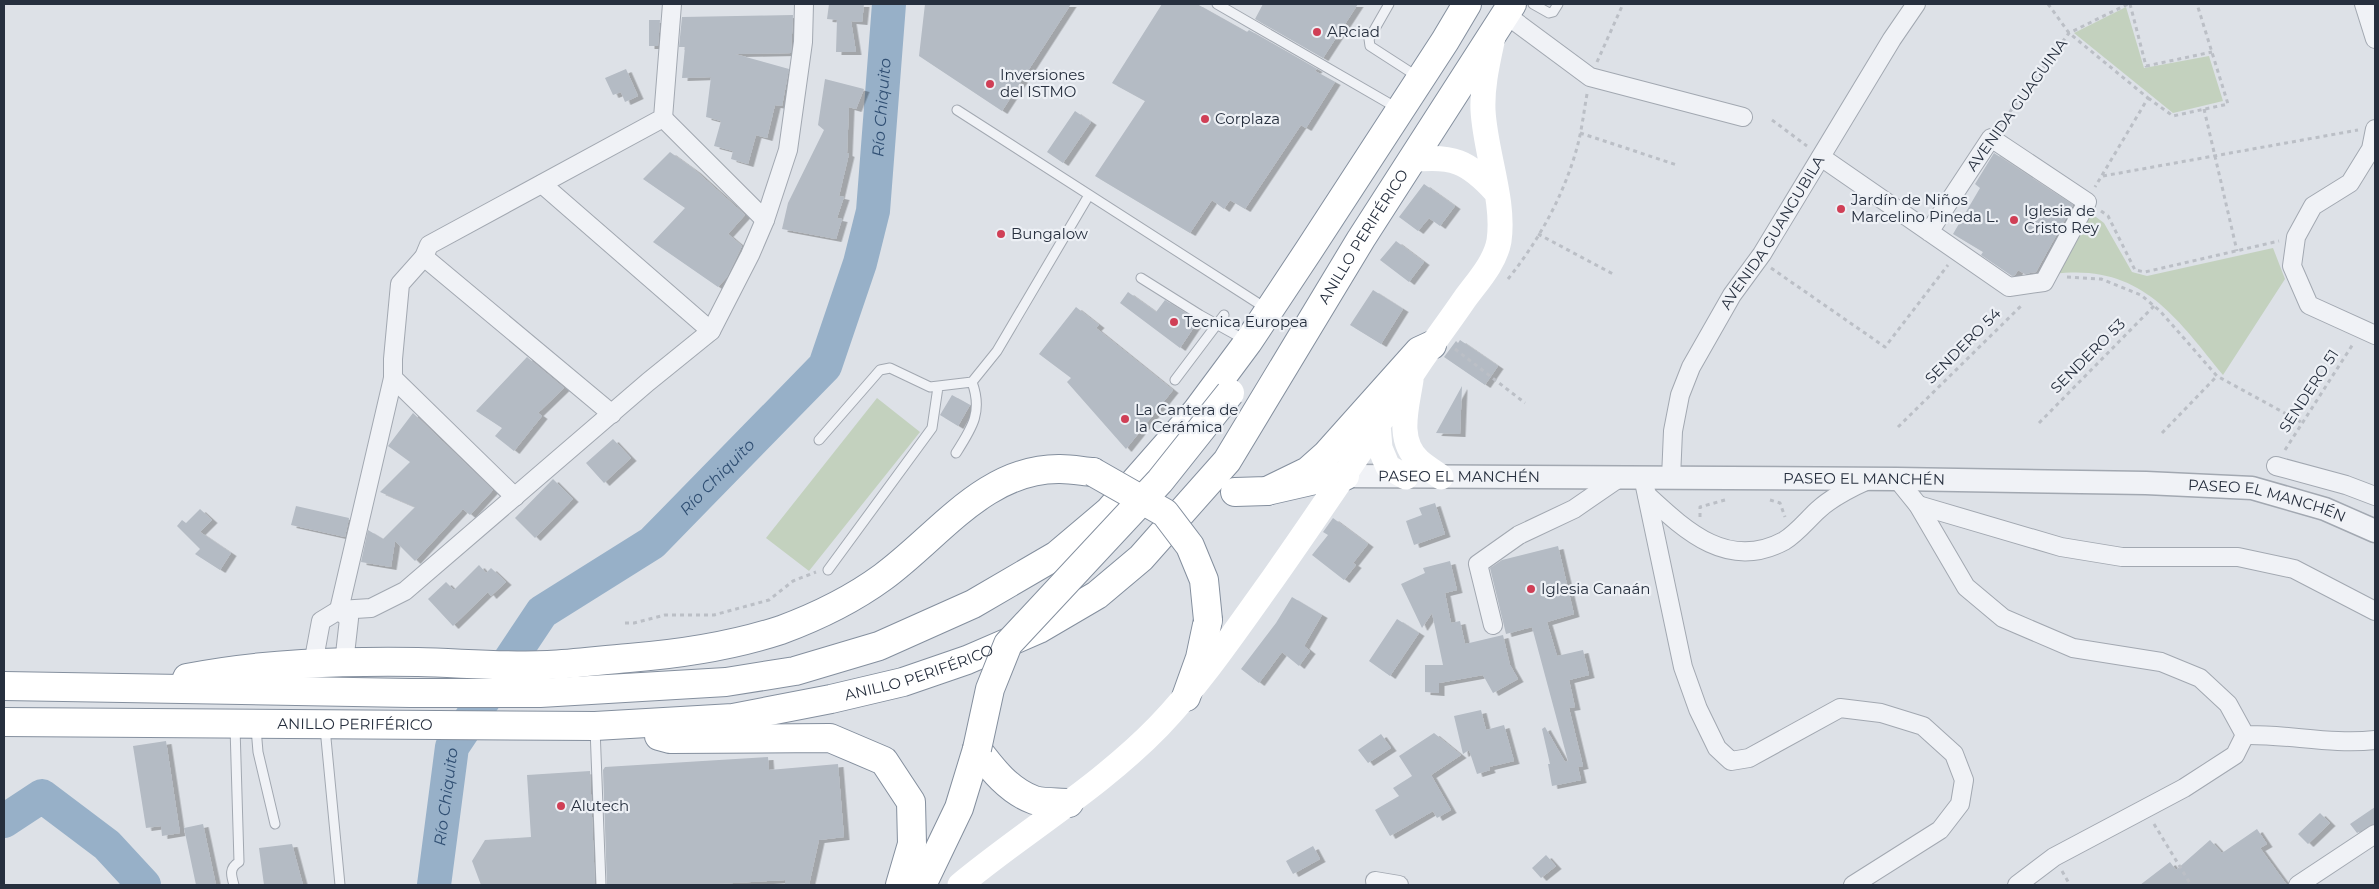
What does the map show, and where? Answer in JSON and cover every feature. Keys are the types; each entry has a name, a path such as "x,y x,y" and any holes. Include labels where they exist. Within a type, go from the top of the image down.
{"highway":[{"path":"4,686 410,693 540,693 726,682 795,671 879,646 974,604 1057,555 1109,511 1196,412 1248,342 1310,250 1465,4"},
{"name":"ANILLO PERIFÉRICO","path":"4,722 607,726 733,718 831,699 903,682 967,660 1039,629 1097,596 1141,558 1227,461 1360,239 1504,17"},
{"path":"925,881 959,808 977,749 990,689 1008,644 1160,481 1230,394 1280,312 1310,250"},
{"path":"1267,491 1308,471 1326,455 1419,351 1442,346"},
{"path":"134,688 232,669 313,664 415,662 547,665 674,654 779,630 822,613 882,578 933,536 963,507 999,483 1032,472 1059,469 1093,472 1165,513 1190,546 1204,580 1208,620 1200,658 1186,697"},
{"path":"1235,492 1267,491 1328,477 1345,476"},
{"path":"607,726 670,739 830,738 884,761 912,802 912,844 900,885"},
{"path":"977,749 1010,787 1034,800 1069,803"}],"main road":[{"path":"960,885 994,857 1069,803 1142,741 1186,697 1219,655 1345,476 1412,374 1442,346 1490,264 1499,242 1496,192 1483,112 1486,68 1504,17"},
{"path":"1411,160 1434,157 1462,163 1474,170 1496,192"},
{"path":"1412,374 1405,420 1405,438 1418,460 1442,477"},
{"path":"1378,424 1380,448 1388,467 1406,476"}],"street":[{"path":"672,4 663,118 765,220"},
{"path":"313,664 321,620 339,610 371,608 405,591 711,332 750,256 765,220 788,150 803,42 804,4"},
{"name":"AVENIDA GUANGUBILA","path":"1671,478 1673,431 1680,395 1691,367 1732,295 1758,260 1892,39 1916,4"},
{"path":"2364,4 2375,39"},
{"path":"1504,17 1590,77 1743,117"},
{"path":"339,610 393,378 400,284 424,256 429,245 663,118"},
{"path":"2369,332 2309,305 2292,266 2296,237 2313,206 2350,183 2371,149 2370,129"},
{"path":"1821,157 2008,287 2044,282 2087,202 1991,138"},
{"name":"AVENIDA GUAGUINA","path":"1929,232 1991,138"},
{"path":"542,184 711,332"},
{"path":"424,256 612,414"},
{"path":"393,378 515,496"},
{"path":"2276,466 2346,485 2375,496"},
{"name":"PASEO EL MANCHÉN","path":"1345,476 1619,478 1645,486 1671,478 2146,483 2252,488 2325,509 2375,531"},
{"path":"1493,625 1478,564 1519,535 1574,509 1619,478"},
{"path":"1645,486 1681,527 1718,548 1754,553 1784,540 1820,509 1845,491 1871,479"},
{"path":"1896,479 1918,504 1966,586 2003,618 2073,648 2161,662 2200,678 2228,704 2245,734"},
{"path":"1645,486 1683,667 1698,709 1717,748 1732,761 1748,758 1840,708 1881,713 1923,726 1954,754 1964,780 1960,804 1940,830 1854,885"},
{"path":"1918,504 2061,547 2122,557 2238,558 2294,569 2375,611"},
{"path":"339,610 349,619 344,663"},
{"path":"2245,734 2278,734 2352,743 2375,740"},
{"path":"2017,885 2054,858 2184,788 2235,755 2245,734"},
{"path":"2298,885 2375,834"},
{"path":"1375,881 1400,885"}],"lane":[{"path":"1217,4 1400,109"},
{"path":"1389,4 1369,39 1370,46 1420,78"},
{"path":"1533,4 1549,13 1553,12 1558,4"},
{"path":"957,110 1269,310"},
{"path":"820,440 880,370 890,368 930,387 972,382 997,351 1089,195"},
{"path":"1141,278 1248,342"},
{"path":"1175,380 1224,315"},
{"path":"956,453 973,426 976,414 977,396 972,382"},
{"path":"828,570 932,428 938,387"},
{"path":"245,725 258,752 275,824"},
{"path":"234,885 230,872 239,862 245,725"},
{"path":"325,725 340,885"},
{"path":"601,885 607,726"}],"path":[{"path":"1590,77 1623,4"},
{"path":"2048,4 2069,33 2148,98 2173,116 2228,104 2197,4"},
{"path":"2129,4 2146,66 2212,52"},
{"name":"AVENIDA GUAGUINA","path":"1991,138 2069,33 2129,4"},
{"path":"2148,98 2087,202 2108,216 2135,270 2145,272 2296,237"},
{"path":"2204,109 2237,251"},
{"path":"1772,120 1821,157"},
{"path":"2102,176 2370,129"},
{"path":"1580,133 1677,164"},
{"path":"1538,234 1612,274"},
{"path":"1758,260 1885,347 1958,252"},
{"path":"2044,282 2073,276 2101,279 2141,295 2154,306 2217,376 2301,422"},
{"name":"SENDERO 54","path":"1898,427 2044,282"},
{"name":"SENDERO 53","path":"2038,423 2154,306"},
{"name":"SENDERO 51","path":"2276,466 2301,422 2369,332"},
{"path":"1442,346 1525,403"},
{"path":"2162,432 2217,376"},
{"path":"1763,498 1780,503 1786,519 1784,540"},
{"path":"1718,548 1700,525 1700,507 1727,499"},
{"path":"626,623 634,623 665,615 714,615 769,600 793,581 805,575 828,570"},
{"path":"2145,808 2191,885"}],"green space":[{"path":"2126,7 2144,68 2209,56 2223,101 2173,113 2074,33"},
{"path":"2088,211 2104,223 2132,272 2147,276 2273,248 2285,279 2223,375 2171,314 2153,298 2133,286 2110,277 2084,273 2054,274"},
{"path":"877,398 920,432 809,571 766,538"}],"building":[{"path":"829,4 864,4 862,22 851,21 856,52 836,52 837,20 827,19"},
{"name":"Inversiones del ISTMO","path":"925,4 1071,4 1002,111 919,56"},
{"name":"Corplaza","path":"1162,4 1197,4 1247,32 1249,30 1317,69 1315,71 1335,82 1306,128 1301,125 1245,209 1230,200 1224,209 1212,200 1190,233 1095,176 1145,101 1112,83"},
{"name":"ARciad","path":"1263,4 1358,4 1323,58 1255,19"},
{"path":"793,15 791,53 735,54 789,69 782,106 775,105 767,138 756,135 748,164 731,159 733,151 714,146 721,121 706,117 711,77 682,78 685,47 679,47 682,17"},
{"path":"649,20 660,20 658,46 649,46"},
{"path":"626,69 638,96 625,102 621,92 613,95 605,78"},
{"path":"825,79 864,89 856,109 849,107 847,153 849,154 839,196 844,197 837,218 842,219 836,239 782,229 788,203 824,130 818,125"},
{"path":"1075,111 1091,122 1063,163 1047,152"},
{"path":"670,152 695,170 745,215 728,234 742,246 727,277 718,287 653,242 685,208 643,179"},
{"name":"Iglesia de Cristo Rey","path":"1994,153 2073,205 2036,272 2025,274 2018,270 2012,276 1981,255 1983,252 1953,234 1980,188 1975,184"},
{"path":"1424,184 1455,206 1440,226 1429,218 1418,231 1399,217"},
{"path":"1396,241 1424,262 1409,282 1380,260"},
{"path":"1373,290 1403,309 1381,344 1350,325"},
{"name":"Tecnica Europea","path":"1128,292 1156,312 1165,300 1198,321 1180,348 1120,303"},
{"name":"La Cantera de la Cerámica","path":"1076,307 1099,325 1096,328 1173,390 1126,449 1067,382 1071,378 1039,354"},
{"path":"1460,340 1498,366 1485,385 1444,357 1456,341 1458,343"},
{"path":"527,357 564,388 538,413 542,416 514,451 495,436 502,428 476,411"},
{"path":"1462,386 1460,434 1436,433"},
{"path":"952,395 970,405 958,426 940,415"},
{"path":"413,413 493,490 470,515 463,509 415,561 395,541 391,567 361,562 368,530 383,539 415,507 380,492 410,462 388,446"},
{"path":"613,439 631,458 604,483 586,463"},
{"path":"553,479 573,499 535,538 515,518"},
{"path":"1435,503 1445,534 1414,545 1406,521 1422,515 1419,508"},
{"path":"296,506 349,518 345,537 291,525"},
{"path":"200,509 212,520 200,532 231,553 220,570 195,554 200,549 177,526 182,520 186,523"},
{"path":"1333,518 1368,544 1353,563 1356,565 1344,580 1312,555 1328,535 1323,532"},
{"path":"1558,546 1574,614 1547,622 1557,656 1583,650 1589,675 1569,680 1575,707 1569,708 1583,766 1578,767 1581,780 1552,786 1548,764 1550,764 1542,729 1545,727 1565,762 1568,761 1532,627 1506,634 1490,568 1502,560"},
{"path":"1450,561 1457,590 1445,593 1451,623 1460,621 1465,644 1503,635 1510,665 1518,679 1493,693 1483,675 1439,683 1439,693 1425,692 1425,665 1443,665 1432,613 1422,628 1401,584 1425,573 1423,568"},
{"path":"479,565 486,573 491,568 506,582 491,596 488,592 453,626 428,599 446,582 454,590"},
{"path":"1292,597 1322,615 1304,646 1310,651 1299,666 1282,652 1259,683 1241,669 1276,623"},
{"path":"1397,619 1419,633 1390,676 1369,661"},
{"path":"1481,710 1486,730 1504,725 1514,761 1489,767 1490,770 1477,774 1469,750 1463,754 1454,716"},
{"path":"1434,733 1461,755 1431,775 1451,810 1437,818 1433,811 1390,836 1375,810 1399,796 1393,788 1412,776 1399,756"},
{"path":"1381,734 1391,748 1368,763 1358,750"},
{"path":"166,741 180,833 162,836 161,826 146,828 133,746"},
{"path":"768,757 769,770 838,764 844,837 819,840 809,885 785,885 785,880 698,885 607,885 603,770 605,767"},
{"name":"Alutech","path":"590,771 595,885 481,885 472,861 485,840 531,837 527,775"},
{"path":"2375,807 2375,824 2357,833 2350,824"},
{"path":"2320,813 2330,823 2308,844 2298,834"},
{"path":"203,824 216,885 196,885 184,828"},
{"path":"2257,829 2267,844 2260,848 2287,885 2140,885 2170,862 2176,870 2210,840 2222,853"},
{"path":"292,844 303,885 264,885 259,848"},
{"path":"1313,846 1320,859 1293,874 1286,861"},
{"path":"1546,855 1556,866 1541,878 1532,868"}],"waterway":[{"name":"Río Chiquito","path":"434,885 452,747 542,612 652,543 825,366 860,263 873,211 889,4"},
{"name":"Río Chiquito","path":"4,821 42,796 107,845 144,885"}],"place":[{"name":"ARciad","path":"1317,32"},
{"name":"Inversiones del ISTMO","path":"990,84"},
{"name":"Corplaza","path":"1205,119"},
{"name":"Jardín de Niños Marcelino Pineda L.","path":"1841,209"},
{"name":"Iglesia de Cristo Rey","path":"2014,220"},
{"name":"Bungalow","path":"1001,234"},
{"name":"Tecnica Europea","path":"1174,322"},
{"name":"La Cantera de la Cerámica","path":"1125,419"},
{"name":"Iglesia Canaán","path":"1531,589"},
{"name":"Alutech","path":"561,806"}]}
